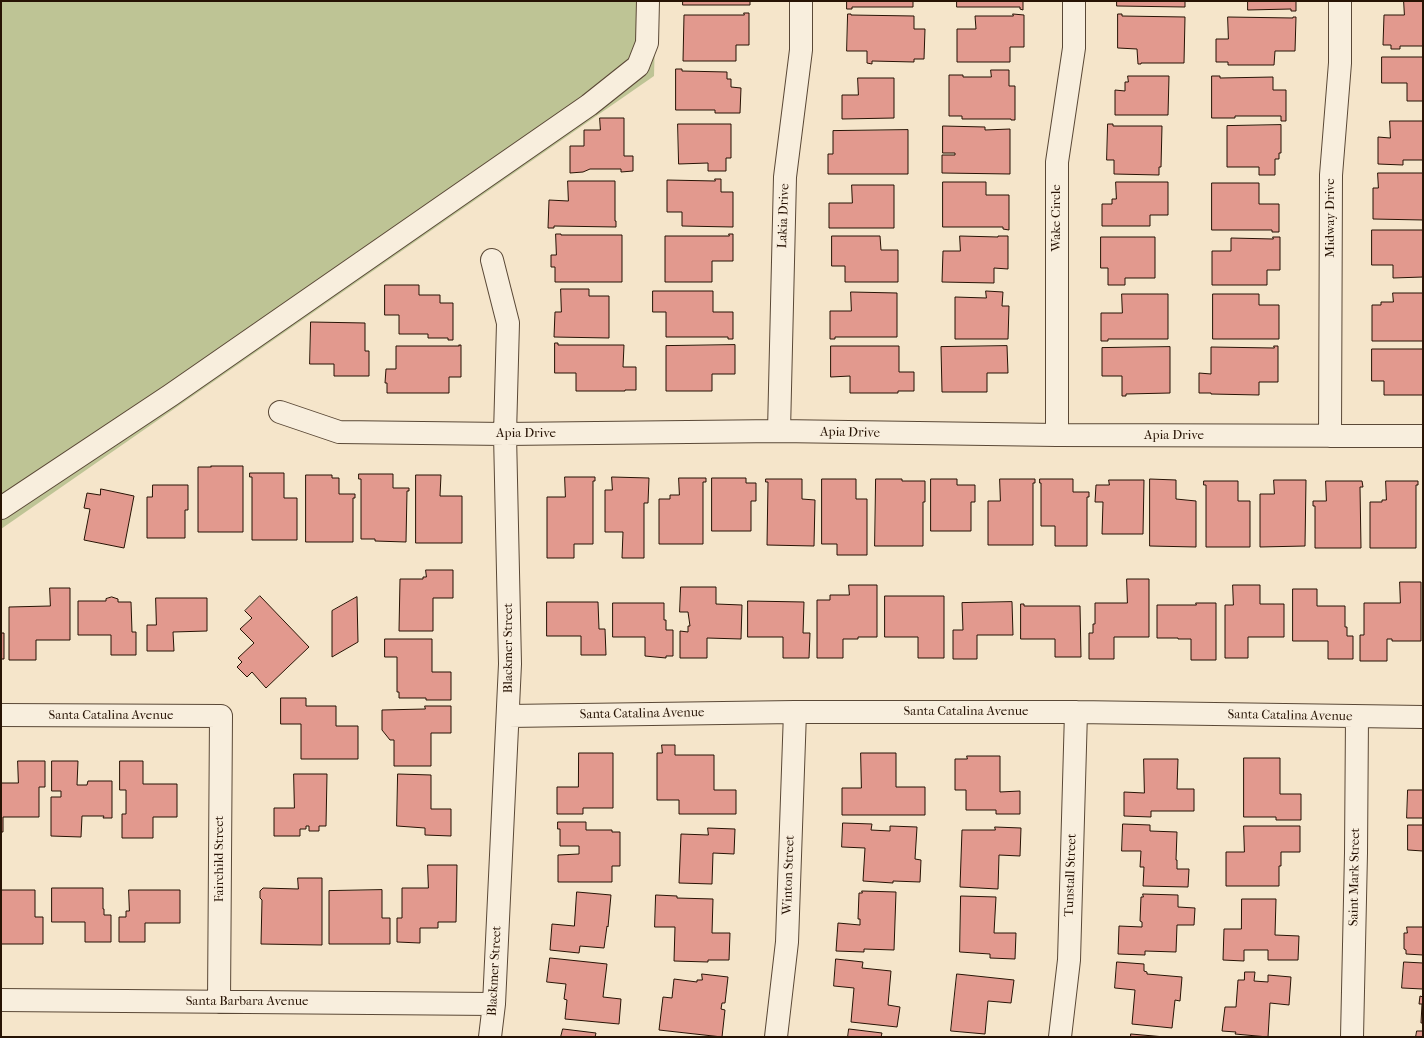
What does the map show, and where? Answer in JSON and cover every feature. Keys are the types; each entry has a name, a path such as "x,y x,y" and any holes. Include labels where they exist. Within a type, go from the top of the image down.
{"street":[{"path":"1,508 178,390 589,105 638,66 647,43 648,1"},
{"name":"Lakia Drive","path":"779,432 785,177 801,50 801,1"},
{"name":"Wake Circle","path":"1057,436 1057,162 1074,48 1074,1"},
{"name":"Midway Drive","path":"1330,436 1331,175 1340,63 1340,1"},
{"name":"Blackmer Street","path":"490,1037 494,1004 510,664 505,434 508,323 492,260"},
{"name":"Apia Drive","path":"280,412 339,432 505,434 779,432 1057,436 1423,436"},
{"name":"Santa Catalina Avenue","path":"508,716 795,712 1076,712 1423,717"},
{"name":"Winton Street","path":"776,1037 787,942 795,712"},
{"name":"Tunstall Street","path":"1060,1037 1069,960 1076,712"},
{"name":"Santa Catalina Avenue","path":"1,715 221,716"},
{"name":"Fairchild Street","path":"219,1002 221,716"},
{"name":"Saint Mark Street","path":"1352,1037 1357,717"},
{"name":"Santa Barbara Avenue","path":"1,1000 494,1004"}],"green space":[{"path":"1,1 656,1 654,76 1,529"}],"building":[{"path":"683,1 750,1 750,5 683,5"},
{"path":"847,1 913,1 913,7 852,7 852,9 847,9"},
{"path":"957,1 1023,1 1023,10 1020,9 1020,7 957,7"},
{"path":"1117,1 1185,1 1185,7 1117,6"},
{"path":"1248,1 1296,1 1296,11 1291,11 1291,9 1248,10"},
{"path":"1404,1 1423,1 1423,46 1400,46 1400,49 1391,49 1391,45 1383,45 1384,15 1404,15"},
{"path":"744,13 749,13 749,45 736,45 736,61 683,61 684,15 744,15"},
{"path":"848,14 914,16 914,29 925,29 924,59 914,59 914,62 872,61 872,64 867,63 867,51 847,51"},
{"path":"1013,14 1024,15 1024,47 1010,47 1010,62 957,62 957,29 976,29 975,16 1013,16"},
{"path":"1118,14 1122,14 1122,16 1185,17 1184,63 1138,64 1137,49 1118,48"},
{"path":"1228,17 1296,17 1295,51 1275,51 1274,65 1228,65 1228,62 1216,62 1216,39 1228,39"},
{"path":"1382,57 1423,57 1423,101 1407,101 1407,83 1382,83"},
{"path":"676,69 682,69 682,71 727,72 727,79 731,79 731,87 741,88 740,113 715,113 715,110 676,110"},
{"path":"991,70 1009,70 1009,86 1015,86 1015,120 962,119 962,116 949,116 949,75 963,75 963,77 991,77"},
{"path":"1128,76 1169,76 1168,115 1115,115 1115,90 1125,91 1125,82 1128,82"},
{"path":"1212,76 1220,76 1220,78 1273,77 1273,90 1286,90 1286,121 1281,121 1281,116 1235,116 1235,118 1212,118"},
{"path":"858,78 894,78 894,118 842,119 842,95 858,95"},
{"path":"600,118 624,118 624,156 633,156 633,171 621,172 621,169 590,169 583,172 570,173 570,146 584,146 584,130 600,130"},
{"path":"1390,121 1423,121 1423,160 1403,160 1403,165 1378,164 1378,137 1390,138"},
{"path":"678,124 731,124 731,158 726,158 726,171 708,171 708,163 679,164"},
{"path":"1108,124 1113,124 1113,126 1162,126 1161,167 1159,167 1159,175 1114,174 1114,160 1107,160"},
{"path":"1281,125 1281,153 1279,153 1279,159 1275,159 1275,175 1259,175 1259,167 1227,167 1227,126"},
{"path":"943,126 985,127 985,130 1010,129 1010,174 942,173 942,155 955,155 955,153 943,153"},
{"path":"908,130 908,174 828,174 828,154 833,154 833,131"},
{"path":"1378,173 1423,173 1423,220 1373,219 1373,188 1378,188"},
{"path":"715,179 721,179 721,192 733,192 733,227 682,226 682,212 667,212 667,180 715,181"},
{"path":"568,181 615,181 616,227 554,226 554,228 548,228 549,200 568,201"},
{"path":"943,182 986,182 986,195 1009,195 1009,230 1003,229 1003,227 943,227"},
{"path":"1116,182 1168,182 1168,215 1150,215 1150,226 1102,226 1102,204 1112,204 1112,199 1116,199"},
{"path":"1212,183 1259,183 1259,204 1279,204 1279,232 1272,232 1272,230 1212,230"},
{"path":"852,185 894,185 894,228 829,228 829,203 852,203"},
{"path":"1372,230 1423,230 1423,277 1393,278 1393,265 1372,265"},
{"path":"556,234 622,235 622,282 555,282 555,267 551,267 551,255 556,255"},
{"path":"729,234 733,234 733,261 712,261 712,282 665,282 665,236 729,236"},
{"path":"832,236 880,236 881,250 898,250 898,282 845,282 845,266 832,266"},
{"path":"960,236 1008,236 1008,269 994,268 994,283 942,282 943,251 960,251"},
{"path":"1101,237 1155,237 1155,278 1125,278 1125,285 1108,285 1108,268 1101,268"},
{"path":"1273,237 1280,237 1280,270 1267,270 1267,285 1212,285 1212,251 1231,251 1231,238 1273,239"},
{"path":"385,285 419,285 419,295 440,295 440,303 453,303 453,340 448,340 448,338 428,338 428,334 399,334 399,315 385,315"},
{"path":"561,289 589,289 589,296 609,296 609,338 554,337 555,312 561,312"},
{"path":"653,291 713,291 713,312 733,312 733,339 728,339 728,337 666,337 666,312 653,312"},
{"path":"986,291 1003,292 1002,306 1009,306 1008,339 955,339 955,297 986,298"},
{"path":"851,292 897,293 897,337 835,337 835,339 830,339 830,311 851,311"},
{"path":"1393,293 1423,293 1423,341 1372,341 1372,305 1381,305 1381,302 1393,302"},
{"path":"1122,294 1168,294 1168,339 1108,339 1108,341 1101,341 1101,313 1122,313"},
{"path":"1213,294 1259,294 1259,305 1279,305 1279,339 1213,339"},
{"path":"311,322 365,323 365,351 369,351 369,376 334,376 334,364 310,364"},
{"path":"555,343 558,343 558,345 624,345 623,367 636,367 636,390 576,391 576,373 555,373"},
{"path":"461,345 461,377 449,377 449,393 387,393 387,383 385,383 386,369 396,369 396,346"},
{"path":"735,345 735,374 712,374 712,391 666,391 666,346"},
{"path":"831,346 899,346 899,372 914,372 914,391 898,391 898,393 850,393 850,376 831,377"},
{"path":"1007,346 1008,373 987,373 987,392 942,392 941,347"},
{"path":"1274,346 1278,346 1278,382 1259,382 1259,395 1199,393 1199,373 1211,374 1211,347 1274,348"},
{"path":"1170,347 1170,393 1126,394 1126,396 1122,396 1122,376 1102,376 1102,348"},
{"path":"1372,349 1423,349 1423,395 1384,395 1384,381 1372,381"},
{"path":"243,466 243,532 198,532 198,467"},
{"path":"250,473 284,473 284,498 297,498 297,540 252,540 252,477 250,477"},
{"path":"359,474 393,474 393,488 409,488 409,491 407,491 406,542 361,539 361,479 359,479"},
{"path":"306,475 332,475 332,478 339,478 339,494 355,494 355,498 353,498 353,542 306,542"},
{"path":"416,475 441,475 440,496 462,496 462,543 416,543"},
{"path":"565,477 595,477 595,481 593,481 593,544 574,544 574,558 547,558 547,497 565,497"},
{"path":"612,477 649,478 648,503 644,503 644,558 622,558 623,532 605,532 605,490 612,490"},
{"path":"679,478 706,478 706,482 703,482 703,544 659,544 659,499 670,499 670,495 679,495"},
{"path":"712,478 746,478 746,483 756,483 756,501 751,501 751,531 712,531"},
{"path":"766,479 802,479 802,499 815,500 814,546 767,545 768,482 766,482"},
{"path":"822,479 856,479 856,499 867,499 867,555 837,555 837,544 822,544"},
{"path":"876,479 925,481 925,502 923,502 923,546 875,546"},
{"path":"931,479 957,479 957,485 975,485 975,502 971,502 971,531 931,531"},
{"path":"1000,479 1035,479 1035,483 1033,483 1033,545 988,545 988,501 1000,501"},
{"path":"1040,479 1073,479 1073,492 1089,492 1089,497 1087,497 1087,546 1055,546 1055,526 1041,526"},
{"path":"1150,479 1176,480 1176,499 1196,501 1196,547 1150,546"},
{"path":"1109,480 1144,480 1143,534 1102,534 1103,502 1095,502 1096,485 1109,485"},
{"path":"1274,480 1306,480 1305,546 1260,547 1260,494 1274,494"},
{"path":"1204,481 1238,481 1238,501 1250,501 1250,547 1206,547 1206,485 1204,485"},
{"path":"1326,481 1362,481 1363,487 1360,487 1361,548 1315,548 1315,506 1313,506 1313,501 1326,501"},
{"path":"1386,481 1418,481 1418,485 1416,485 1416,548 1370,548 1370,502 1382,502 1382,500 1386,500"},
{"path":"153,485 188,485 188,510 185,510 185,538 147,538 147,497 152,497"},
{"path":"101,489 134,496 124,548 84,540 90,509 84,508 87,493 100,495"},
{"path":"426,570 453,570 453,598 433,598 433,631 399,631 400,579 423,579 423,577 426,577"},
{"path":"1127,579 1149,579 1149,637 1114,637 1114,659 1089,659 1089,633 1093,633 1093,624 1095,624 1095,603 1127,603"},
{"path":"1400,582 1421,582 1421,641 1392,641 1392,639 1387,639 1387,661 1360,661 1360,635 1364,635 1364,603 1400,603"},
{"path":"849,585 877,585 877,637 843,639 843,658 817,658 817,600 830,600 830,595 849,595"},
{"path":"1233,585 1260,585 1260,604 1284,604 1284,637 1248,637 1248,658 1225,658 1225,605 1233,605"},
{"path":"681,587 716,587 716,604 742,605 741,639 707,638 707,658 680,658 680,631 688,632 688,626 690,626 688,612 680,612"},
{"path":"50,588 70,588 70,640 36,640 36,660 9,660 9,607 50,606"},
{"path":"1293,589 1317,589 1317,606 1345,606 1345,627 1347,627 1347,636 1353,636 1353,659 1328,659 1328,641 1293,641"},
{"path":"260,596 309,647 266,688 252,672 247,677 237,667 242,662 238,658 254,643 240,629 252,618 245,611"},
{"path":"885,596 944,596 944,658 918,658 918,637 885,637"},
{"path":"112,597 118,599 118,602 131,602 132,632 136,632 136,655 111,655 111,635 78,635 78,601 106,601 106,599"},
{"path":"357,597 358,642 332,657 332,611"},
{"path":"156,598 207,598 207,631 173,632 174,651 147,651 147,625 156,625"},
{"path":"748,601 804,602 803,633 810,633 809,658 783,658 783,637 748,637"},
{"path":"547,602 598,602 599,629 605,629 606,655 581,655 581,636 547,636"},
{"path":"1012,602 1013,635 977,635 977,659 953,659 953,630 963,630 962,603"},
{"path":"613,603 664,603 664,620 666,620 666,630 673,630 673,656 666,656 666,658 645,656 645,637 613,637"},
{"path":"1196,603 1216,603 1216,660 1191,660 1191,639 1157,638 1157,605 1196,605"},
{"path":"1021,604 1024,604 1024,606 1080,606 1081,657 1055,657 1055,639 1021,639"},
{"path":"1,633 4,633 4,659 1,659"},
{"path":"385,639 432,639 432,672 451,672 451,700 399,698 399,692 397,692 397,657 385,657"},
{"path":"281,698 306,698 306,706 336,706 336,726 358,726 358,759 301,759 301,724 281,724"},
{"path":"425,706 451,706 451,733 431,733 431,766 394,766 394,740 390,740 382,730 382,710 425,709"},
{"path":"662,745 675,745 675,755 714,755 714,790 736,790 736,814 679,814 679,800 657,800 657,753 662,753"},
{"path":"579,753 613,753 613,808 583,808 583,814 557,814 557,787 578,787"},
{"path":"861,753 896,753 896,787 925,787 925,815 842,815 842,788 861,788"},
{"path":"967,756 1000,756 1000,792 1020,791 1020,814 996,814 996,810 966,810 966,790 955,790 955,759 967,759"},
{"path":"1244,758 1280,758 1280,794 1301,794 1301,820 1276,820 1276,817 1244,817"},
{"path":"1144,759 1178,759 1177,789 1194,789 1194,811 1151,811 1151,817 1124,816 1124,792 1144,793"},
{"path":"18,761 45,761 45,787 39,787 39,817 3,817 3,832 1,832 1,783 18,783"},
{"path":"52,761 78,761 77,785 87,785 88,781 112,781 112,818 103,818 104,816 82,816 81,837 51,836 51,797 61,797 61,791 52,791"},
{"path":"120,761 143,761 143,784 177,784 177,817 153,817 153,838 122,838 122,814 126,814 126,790 120,790"},
{"path":"294,774 327,774 326,826 319,826 319,831 309,831 309,826 306,826 306,829 300,829 300,836 274,836 274,808 294,808"},
{"path":"398,774 431,775 431,809 451,809 451,836 425,835 425,828 397,826"},
{"path":"1408,790 1423,790 1423,818 1407,818"},
{"path":"558,822 586,822 586,830 612,830 612,832 620,832 620,866 612,866 612,882 558,882 558,855 579,854 579,846 560,846 560,829 558,829"},
{"path":"843,823 872,824 871,830 890,831 890,826 917,827 915,859 921,860 920,882 893,881 893,883 863,881 865,848 842,847"},
{"path":"1123,824 1150,825 1150,831 1177,832 1177,869 1189,869 1188,887 1143,886 1144,867 1140,867 1141,851 1122,851"},
{"path":"1408,825 1423,825 1423,851 1408,850"},
{"path":"1244,826 1300,826 1300,852 1281,852 1279,886 1226,886 1226,852 1244,852"},
{"path":"995,827 1021,828 1020,856 999,855 998,889 960,887 962,830 995,830"},
{"path":"708,828 735,829 734,854 713,853 712,884 679,883 681,834 708,835"},
{"path":"428,865 457,865 456,922 438,922 438,928 420,928 420,943 397,942 397,918 402,918 402,888 428,888"},
{"path":"298,878 322,878 322,945 261,944 262,900 260,898 260,891 263,888 298,889"},
{"path":"52,888 103,888 104,915 111,915 111,942 85,942 85,922 52,922"},
{"path":"1,890 35,890 35,917 43,917 43,944 1,944"},
{"path":"129,890 180,890 180,923 145,923 145,942 119,942 119,917 126,917 126,911 129,911"},
{"path":"382,890 382,918 390,918 390,944 329,944 329,891"},
{"path":"862,891 896,892 894,950 864,949 864,952 836,951 838,923 860,925 860,919 858,919 859,893 862,893"},
{"path":"577,892 611,895 608,927 607,926 604,948 580,946 579,953 550,950 552,924 574,926"},
{"path":"1143,894 1178,895 1178,907 1195,908 1194,925 1177,925 1176,952 1145,951 1145,955 1118,954 1119,926 1142,927 1142,922 1140,921 1141,897 1143,897"},
{"path":"656,895 677,896 677,898 713,899 712,933 730,933 729,960 708,960 708,962 674,961 675,927 655,927"},
{"path":"961,896 996,897 994,933 1016,933 1015,959 990,958 990,954 960,952"},
{"path":"1242,899 1276,899 1275,935 1299,936 1298,960 1268,960 1268,950 1244,950 1244,961 1223,960 1224,929 1241,929"},
{"path":"1407,927 1423,927 1423,955 1406,954 1406,950 1404,949 1404,933 1407,933"},
{"path":"550,958 607,964 603,997 621,999 619,1024 565,1019 567,1000 564,999 566,984 547,982"},
{"path":"836,959 863,962 862,968 891,971 888,1005 900,1007 897,1027 851,1022 854,988 834,986"},
{"path":"1117,962 1144,964 1144,971 1147,972 1147,974 1182,977 1180,1001 1175,1000 1172,1028 1132,1024 1135,990 1115,988"},
{"path":"1404,962 1423,963 1423,989 1402,988"},
{"path":"1245,972 1255,972 1254,981 1268,982 1268,975 1291,977 1289,1005 1270,1003 1268,1037 1235,1034 1236,1032 1222,1031 1225,1007 1236,1007 1238,980 1244,980"},
{"path":"702,974 728,977 725,1003 722,1003 721,1009 725,1010 722,1037 659,1030 663,997 672,998 674,979 697,982 697,980 702,980"},
{"path":"957,974 1014,980 1011,1003 988,1001 985,1034 951,1031"},
{"path":"1420,996 1423,997 1423,1023 1421,1023 1422,1004 1419,1004"},
{"path":"563,1029 596,1033 595,1037 561,1037"},
{"path":"849,1029 882,1033 881,1037 848,1037"},
{"path":"1417,1031 1423,1031 1423,1037 1416,1037"},
{"path":"1131,1034 1165,1037 1131,1037"}]}
